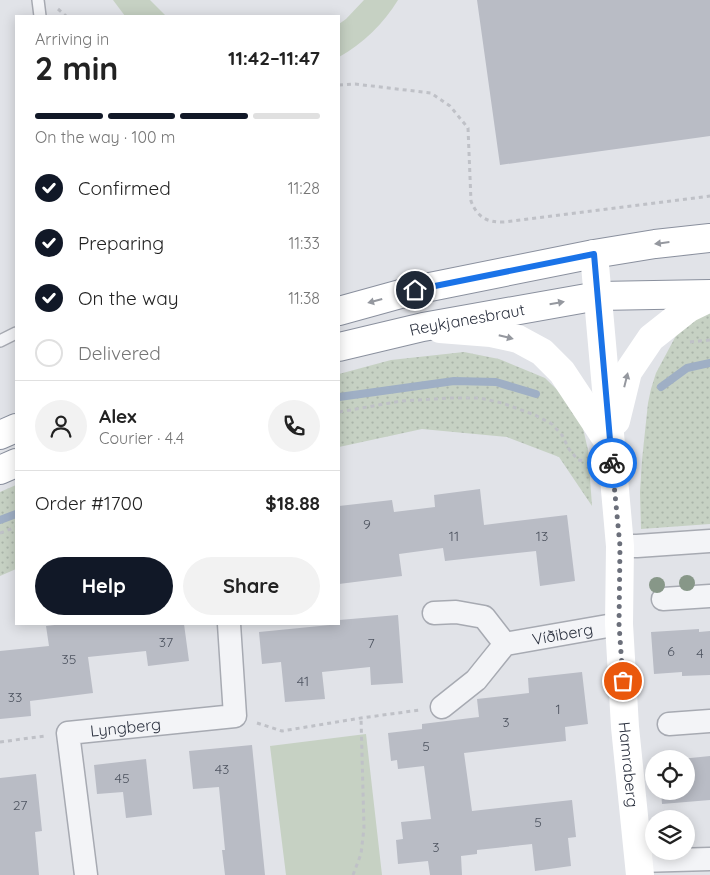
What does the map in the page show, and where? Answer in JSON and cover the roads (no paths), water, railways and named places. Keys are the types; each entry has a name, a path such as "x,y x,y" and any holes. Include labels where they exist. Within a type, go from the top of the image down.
{"main road":[{"path":"340,311 415,290 594,254 655,244 710,238"},
{"path":"594,254 598,296 601,453"},
{"name":"Reykjanesbraut","path":"340,347 423,327 598,296 710,294"},
{"path":"601,453 628,372 651,338 689,308 710,298"},
{"path":"423,327 491,333 518,339 542,352 562,372 601,453"},
{"path":"0,435 15,428"},
{"name":"Hamraberg","path":"601,453 620,546 619,624 625,727 639,868"},
{"path":"0,470 15,462"}],"street":[{"path":"620,546 710,540"},
{"path":"663,599 710,596"},
{"path":"434,613 456,612 484,617 505,644 476,680 442,708"},
{"name":"Víðiberg","path":"505,644 619,624"},
{"name":"Lyngberg","path":"86,875 68,733 235,716 229,625"},
{"path":"669,724 710,721"},
{"path":"639,868 710,859"}],"lane":[{"path":"38,0 40,15"},
{"path":"0,341 15,334"}],"waterway":[{"path":"661,387 687,368 710,363"},
{"path":"340,397 454,381 496,382 536,394"},
{"path":"0,520 15,514"}]}
